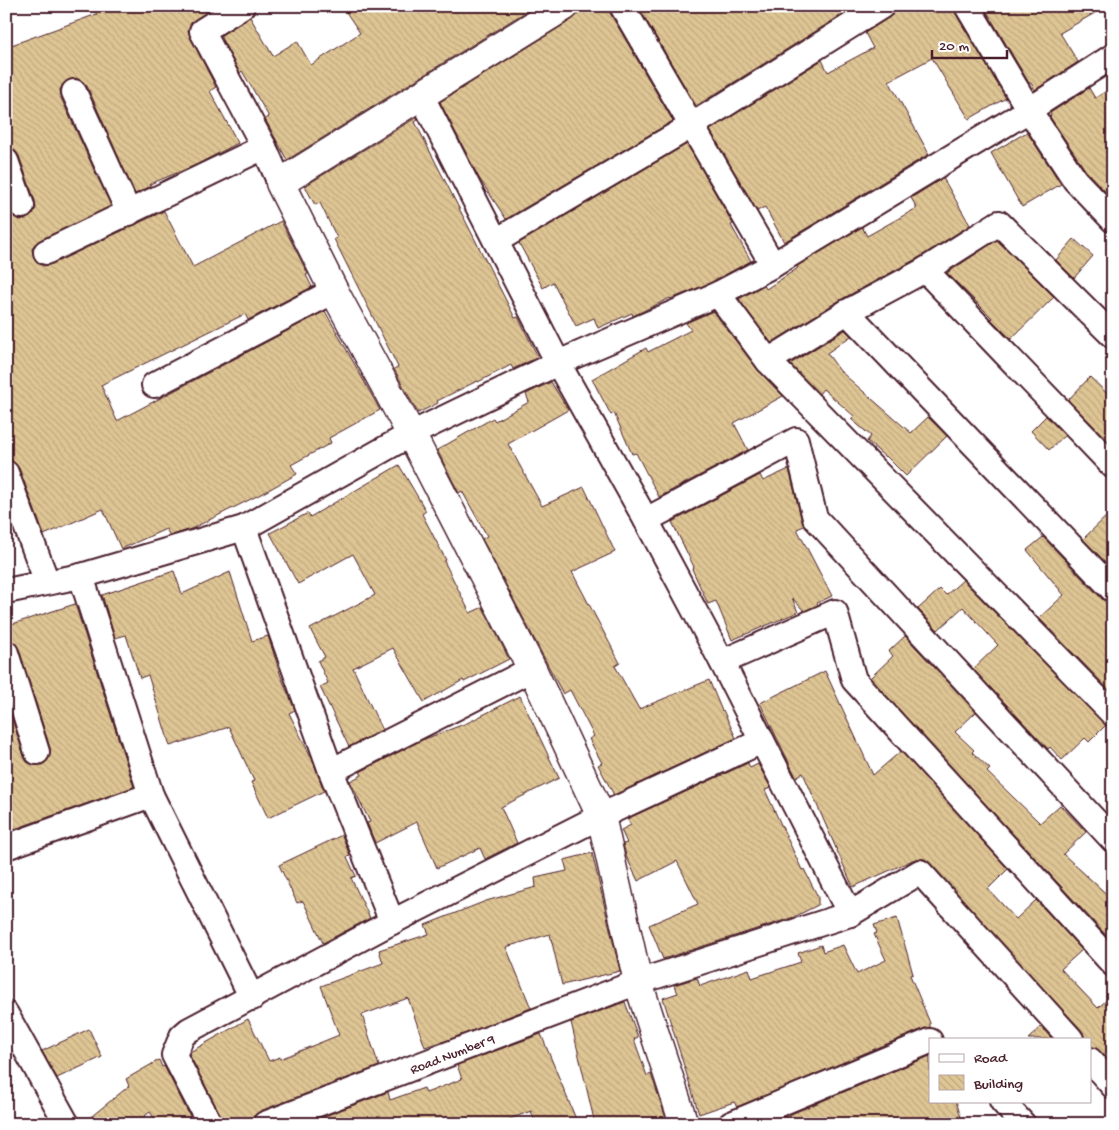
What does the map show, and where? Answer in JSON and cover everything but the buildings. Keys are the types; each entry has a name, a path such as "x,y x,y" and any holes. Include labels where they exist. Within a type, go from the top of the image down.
{"street":[{"path":"242,6 202,31 264,147 334,291 411,434 532,669 601,816 638,982 684,1124"},
{"path":"280,183 565,6"},
{"path":"622,6 772,265"},
{"path":"496,241 691,126 882,6"},
{"path":"967,6 1029,110 1075,180 1113,220"},
{"path":"6,591 81,576 244,528 411,434 558,363 718,294 772,265 1029,110 1113,56"},
{"path":"74,92 129,212"},
{"path":"421,95 558,363 646,520 722,662 850,914"},
{"path":"46,252 264,147"},
{"path":"6,161 22,206"},
{"path":"768,361 847,312 925,270 999,223 1113,336"},
{"path":"925,270 1113,466"},
{"path":"154,385 334,291"},
{"path":"718,294 768,361 1113,714"},
{"path":"847,312 1113,590"},
{"path":"646,520 796,440 815,518 1113,840"},
{"path":"6,473 47,582"},
{"path":"244,528 331,771 392,922"},
{"path":"81,576 151,795 252,998"},
{"path":"722,662 834,612 854,680 1113,964"},
{"path":"6,653 37,752"},
{"path":"331,771 532,669"},
{"path":"210,1124 174,1054 182,1036 189,1030 392,922 601,816 762,741"},
{"path":"6,848 151,795"},
{"name":"Road Number 9","path":"265,1124 638,982 850,914 920,872 1070,1038"},
{"path":"6,1014 67,1124"},
{"path":"731,1124 929,1041"},
{"path":"1092,1062 1113,1086"},
{"path":"1003,1102 1023,1124"}]}
